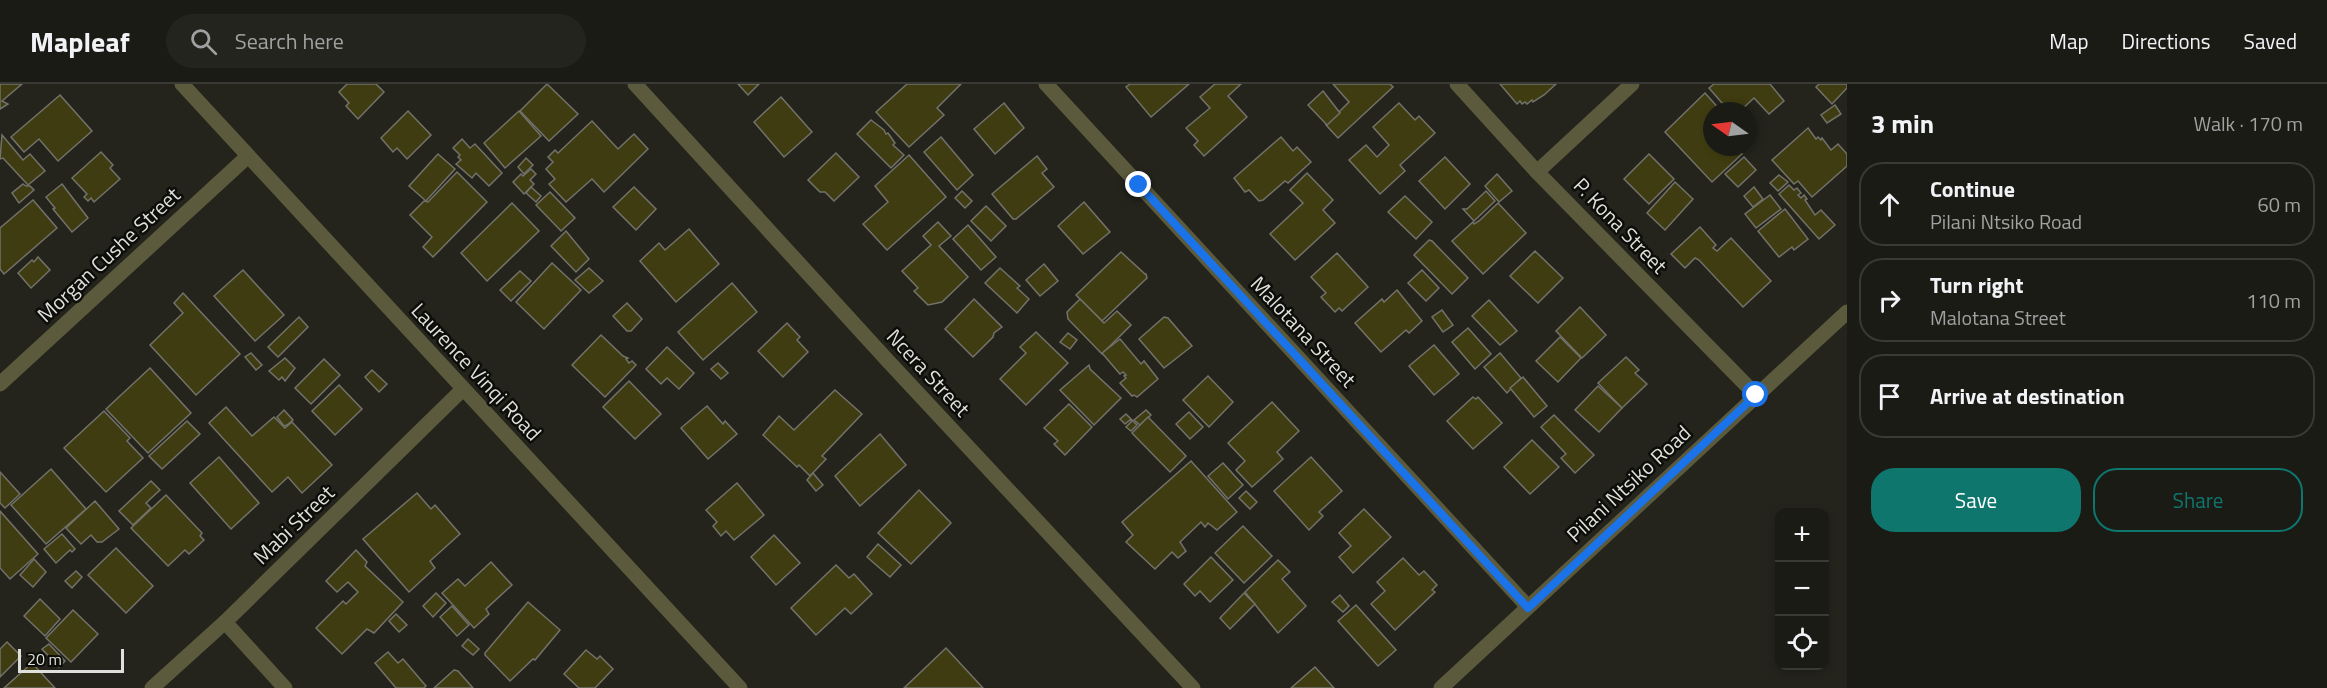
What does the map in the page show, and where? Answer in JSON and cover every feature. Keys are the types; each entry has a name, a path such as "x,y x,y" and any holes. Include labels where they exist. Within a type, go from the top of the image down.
{"street":[{"name":"Laurence Vinqi Road","path":"182,84 740,688"},
{"name":"Ncera Street","path":"635,84 1193,688"},
{"name":"Malotana Street","path":"1046,84 1528,608"},
{"name":"P. Kona Street","path":"1457,84 1537,172 1756,395"},
{"path":"1537,172 1632,84"},
{"name":"Morgan Cushe Street","path":"1,381 247,157"},
{"name":"Pilani Ntsiko Road","path":"1441,688 1847,312"},
{"name":"Mabi Street","path":"152,688 225,622 463,389"},
{"path":"225,622 285,688"}],"building":[{"path":"0,84 22,84 2,101 8,104 0,109"},
{"path":"347,84 376,84 384,92 358,119 346,106 349,103 339,92"},
{"path":"547,84 578,114 549,141 520,111"},
{"path":"738,84 759,84 748,95"},
{"path":"907,84 961,84 937,108 944,115 909,147 876,112"},
{"path":"1130,84 1189,84 1151,117 1126,87"},
{"path":"1215,84 1241,84 1228,96 1247,117 1204,156 1194,145 1198,141 1186,128 1210,108 1200,97"},
{"path":"1333,84 1390,84 1393,87 1338,138 1326,125 1349,102"},
{"path":"1500,84 1556,84 1533,102 1532,100 1527,104 1525,102 1522,104 1520,101 1517,104"},
{"path":"1714,84 1770,84 1784,101 1769,114 1754,98 1750,102 1721,102 1709,88"},
{"path":"1819,84 1847,84 1847,88 1832,104 1816,87"},
{"path":"1323,91 1340,113 1327,125 1308,105"},
{"path":"1705,93 1713,102 1703,102 1703,156 1740,156 1712,182 1665,132"},
{"path":"60,95 92,131 58,161 39,139 24,152 11,137"},
{"path":"781,97 812,132 784,157 754,122"},
{"path":"1004,103 1024,128 995,154 974,129"},
{"path":"1399,103 1415,120 1419,116 1435,133 1400,165 1405,171 1380,194 1349,160 1366,145 1377,157 1389,145 1373,127"},
{"path":"1835,105 1841,114 1827,123 1821,115"},
{"path":"408,111 431,135 407,159 397,148 393,152 381,138"},
{"path":"519,111 541,136 505,168 484,143"},
{"path":"871,120 886,134 888,133 895,143 893,145 904,155 891,168 857,134"},
{"path":"592,121 618,149 634,134 648,149 604,192 592,179 566,202 549,184 555,179 546,169 553,162 548,157 555,150 558,153"},
{"path":"1808,128 1816,139 1818,137 1821,140 1822,138 1831,150 1838,144 1847,154 1847,166 1812,197 1798,181 1794,184 1772,160"},
{"path":"2,135 23,160 30,154 45,171 28,185 3,158 0,159"},
{"path":"941,137 973,175 957,190 924,152"},
{"path":"1281,137 1293,151 1297,147 1311,162 1288,183 1285,181 1259,201 1249,190 1245,192 1234,178"},
{"path":"462,139 470,148 475,144 502,173 489,186 476,173 472,178 456,164 461,160 458,157 460,155 453,148"},
{"path":"101,152 113,165 110,168 120,179 94,202 91,198 88,201 84,197 87,194 72,178"},
{"path":"836,153 859,177 834,201 808,180"},
{"path":"438,154 455,169 426,201 409,186"},
{"path":"1649,154 1674,179 1649,204 1624,179"},
{"path":"909,155 946,197 887,250 863,224 888,202 875,186"},
{"path":"1037,156 1047,169 1042,173 1054,187 1016,219 1013,219 992,194"},
{"path":"1445,157 1470,184 1445,209 1419,181"},
{"path":"1744,157 1756,170 1738,187 1725,174"},
{"path":"526,158 533,165 524,174 518,167"},
{"path":"531,169 536,174 530,180 534,184 524,194 513,182 521,174 523,176"},
{"path":"457,172 487,202 433,257 423,247 432,237 410,215 424,201 428,202"},
{"path":"1307,173 1333,200 1323,210 1335,223 1295,260 1270,234 1303,203 1290,190"},
{"path":"1497,174 1512,191 1499,202 1485,186"},
{"path":"1779,175 1788,182 1778,191 1770,183"},
{"path":"1675,182 1693,199 1665,230 1647,213"},
{"path":"23,184 34,190 19,203 12,193"},
{"path":"62,184 88,218 72,232 46,197"},
{"path":"1789,185 1794,190 1797,188 1801,193 1798,195 1801,198 1804,195 1815,215 1821,210 1835,225 1819,239 1779,194"},
{"path":"531,187 541,196 536,202 526,193"},
{"path":"634,187 656,209 636,230 613,207"},
{"path":"1754,187 1763,199 1753,207 1744,196"},
{"path":"962,191 972,201 965,208 955,198"},
{"path":"1486,191 1495,201 1474,221 1463,209 1467,209"},
{"path":"550,192 575,218 561,231 536,205"},
{"path":"1770,195 1781,209 1756,228 1745,214"},
{"path":"1405,196 1432,222 1416,239 1388,212"},
{"path":"33,200 57,228 4,274 0,269 0,228"},
{"path":"1084,202 1110,232 1083,254 1058,226"},
{"path":"512,203 539,231 487,281 461,253"},
{"path":"1498,203 1526,233 1483,274 1452,241"},
{"path":"986,206 1006,226 991,241 971,221"},
{"path":"1785,209 1808,239 1794,250 1792,247 1779,257 1758,231"},
{"path":"938,222 951,236 939,246 968,277 942,302 928,305 914,291 918,288 902,271 931,245 923,236"},
{"path":"968,225 996,257 981,270 953,239"},
{"path":"1700,227 1716,245 1713,248 1717,251 1731,238 1771,281 1743,307 1699,260 1695,258 1685,268 1671,254"},
{"path":"689,229 719,264 676,302 640,261 659,243 665,250"},
{"path":"566,231 589,259 576,272 551,246"},
{"path":"1429,240 1468,278 1452,294 1414,255"},
{"path":"1535,251 1563,278 1538,303 1510,276"},
{"path":"1121,252 1146,274 1147,278 1102,321 1076,295"},
{"path":"1337,253 1368,287 1342,311 1339,308 1335,312 1321,297 1326,293 1311,277"},
{"path":"38,257 50,270 31,288 18,273"},
{"path":"552,263 581,290 544,329 516,302"},
{"path":"1044,264 1058,281 1040,296 1026,280"},
{"path":"589,268 603,281 589,293 575,280"},
{"path":"1000,268 1020,286 1017,288 1029,299 1017,313 985,283"},
{"path":"243,270 284,315 255,341 214,296"},
{"path":"1422,270 1439,288 1426,301 1408,283"},
{"path":"520,271 531,281 511,301 500,290"},
{"path":"732,283 757,312 703,360 678,332"},
{"path":"1397,290 1422,321 1409,333 1406,330 1381,352 1355,323 1382,299 1384,302"},
{"path":"183,293 240,354 196,395 150,345 183,313 174,303"},
{"path":"974,299 1002,327 973,357 945,329"},
{"path":"1080,299 1104,323 1117,311 1131,325 1102,354 1068,319 1067,312"},
{"path":"1489,300 1517,331 1500,345 1472,316"},
{"path":"627,303 642,319 631,331 627,331 613,316"},
{"path":"1580,307 1606,335 1582,358 1556,331"},
{"path":"1442,310 1453,325 1443,332 1432,317"},
{"path":"299,317 308,327 278,357 268,347"},
{"path":"1164,317 1168,318 1192,346 1164,368 1139,339"},
{"path":"787,323 800,337 797,340 808,352 783,377 758,351"},
{"path":"1468,328 1491,354 1475,369 1452,342"},
{"path":"1036,332 1068,363 1026,405 1000,379 1026,353 1020,347"},
{"path":"1068,333 1077,340 1070,349 1060,342"},
{"path":"601,335 628,358 626,359 629,363 632,361 636,365 605,397 572,365"},
{"path":"1560,337 1581,358 1558,382 1536,361"},
{"path":"1120,339 1141,364 1144,361 1158,379 1137,397 1132,396 1120,383 1126,375 1123,372 1120,374 1102,353"},
{"path":"1434,345 1459,374 1434,395 1409,366"},
{"path":"667,347 694,373 679,389 667,378 661,384 646,369"},
{"path":"251,353 262,365 256,370 245,357"},
{"path":"1500,353 1521,378 1507,393 1484,367"},
{"path":"1626,357 1639,370 1635,373 1647,384 1622,408 1598,383"},
{"path":"285,358 295,368 285,381 282,377 279,380 269,371"},
{"path":"324,359 340,375 311,404 295,388"},
{"path":"718,363 728,373 721,379 711,369"},
{"path":"1089,365 1090,369 1121,398 1094,425 1060,390"},
{"path":"150,368 191,413 148,453 106,409"},
{"path":"372,370 387,384 379,392 365,377"},
{"path":"1208,376 1233,402 1209,427 1183,400"},
{"path":"1523,377 1547,406 1534,417 1510,388"},
{"path":"629,381 661,414 635,439 603,407"},
{"path":"339,385 362,409 335,435 312,411"},
{"path":"1598,386 1622,408 1599,432 1575,410"},
{"path":"835,390 862,414 822,456 826,459 810,476 763,435 779,416 794,430"},
{"path":"1473,397 1476,399 1478,397 1502,423 1473,449 1447,421"},
{"path":"1272,402 1299,431 1277,452 1283,459 1252,487 1236,470 1245,461 1228,443"},
{"path":"1069,404 1092,427 1065,455 1054,444 1058,441 1044,428"},
{"path":"707,406 723,424 725,421 737,434 708,459 681,428"},
{"path":"226,407 252,436 274,417 285,428 292,422 332,465 302,493 288,477 272,492 209,423"},
{"path":"284,410 293,420 284,426 277,417"},
{"path":"1146,410 1151,415 1140,425 1134,420"},
{"path":"104,411 130,438 127,441 143,458 106,492 64,448"},
{"path":"1189,412 1203,427 1190,439 1176,424"},
{"path":"1126,414 1137,425 1131,431 1126,427 1132,421 1125,424 1120,419"},
{"path":"1554,415 1594,455 1575,473 1561,458 1566,454 1541,427"},
{"path":"1148,417 1186,456 1170,472 1132,433"},
{"path":"187,421 200,434 162,469 149,456"},
{"path":"880,434 906,465 860,506 835,476"},
{"path":"1532,440 1559,467 1530,494 1504,467"},
{"path":"219,457 259,503 231,529 190,483"},
{"path":"1311,457 1342,491 1319,512 1323,516 1309,530 1274,491"},
{"path":"1191,461 1237,512 1217,530 1208,523 1205,527 1201,522 1180,542 1186,551 1178,558 1172,552 1155,569 1126,542 1133,535 1122,522"},
{"path":"1223,463 1243,485 1228,499 1208,476"},
{"path":"51,469 86,509 46,544 11,505"},
{"path":"0,472 20,494 5,508 0,503"},
{"path":"813,473 823,485 816,491 807,480"},
{"path":"151,481 160,490 146,503 151,508 133,525 119,511"},
{"path":"737,483 764,515 734,540 726,531 721,536 713,526 717,522 706,510"},
{"path":"919,490 951,523 911,564 878,533"},
{"path":"1246,491 1257,502 1250,509 1239,498"},
{"path":"417,493 431,509 435,505 460,534 430,561 435,568 409,592 363,539"},
{"path":"166,495 202,533 200,536 204,540 189,554 185,550 168,566 131,528"},
{"path":"95,501 119,529 102,542 97,542 91,535 81,544 66,528"},
{"path":"1364,509 1391,537 1353,573 1339,557 1351,546 1339,533"},
{"path":"0,511 38,554 10,579 0,568"},
{"path":"1243,526 1272,556 1244,583 1215,553"},
{"path":"62,534 75,549 72,552 70,550 56,563 44,549"},
{"path":"774,535 800,563 776,585 751,557"},
{"path":"878,544 901,565 890,577 867,557"},
{"path":"116,548 153,586 126,613 88,575"},
{"path":"356,550 367,562 365,566 403,602 374,633 367,629 342,654 316,628 343,601 346,604 358,592 348,582 337,592 326,581"},
{"path":"1211,557 1233,580 1210,602 1200,591 1195,596 1184,584"},
{"path":"1403,558 1419,575 1424,571 1437,585 1432,590 1435,592 1395,630 1371,604 1385,591 1377,582"},
{"path":"34,559 46,572 33,587 20,575"},
{"path":"1278,560 1290,572 1282,579 1306,606 1278,633 1245,592"},
{"path":"491,562 512,585 486,609 489,614 474,628 442,593 458,579 465,586"},
{"path":"836,565 849,578 854,574 872,594 851,614 845,608 816,635 791,608"},
{"path":"76,571 82,577 72,588 65,581"},
{"path":"436,593 446,603 433,617 423,606"},
{"path":"1244,593 1255,604 1230,629 1220,618"},
{"path":"1340,595 1349,606 1343,612 1332,602"},
{"path":"40,599 60,619 45,636 24,616"},
{"path":"528,602 560,630 535,660 533,659 510,681 485,653"},
{"path":"1356,605 1396,650 1378,666 1338,621"},
{"path":"452,606 469,625 457,636 440,617"},
{"path":"73,610 98,634 71,662 46,638"},
{"path":"396,614 407,625 399,632 389,621"},
{"path":"468,639 479,649 473,655 462,646"},
{"path":"7,642 21,656 0,677 0,649"},
{"path":"49,644 65,661 59,667 42,649"},
{"path":"946,648 983,688 904,688"},
{"path":"586,650 597,659 600,656 613,669 595,688 579,688 564,674"},
{"path":"388,652 398,663 403,659 426,686 424,688 396,688 375,663"},
{"path":"32,663 55,688 4,688"},
{"path":"1315,667 1334,688 1291,688"},
{"path":"454,670 458,671 473,688 434,688"}],"route":[{"path":"1139,185 1528,608 1756,395"}]}
